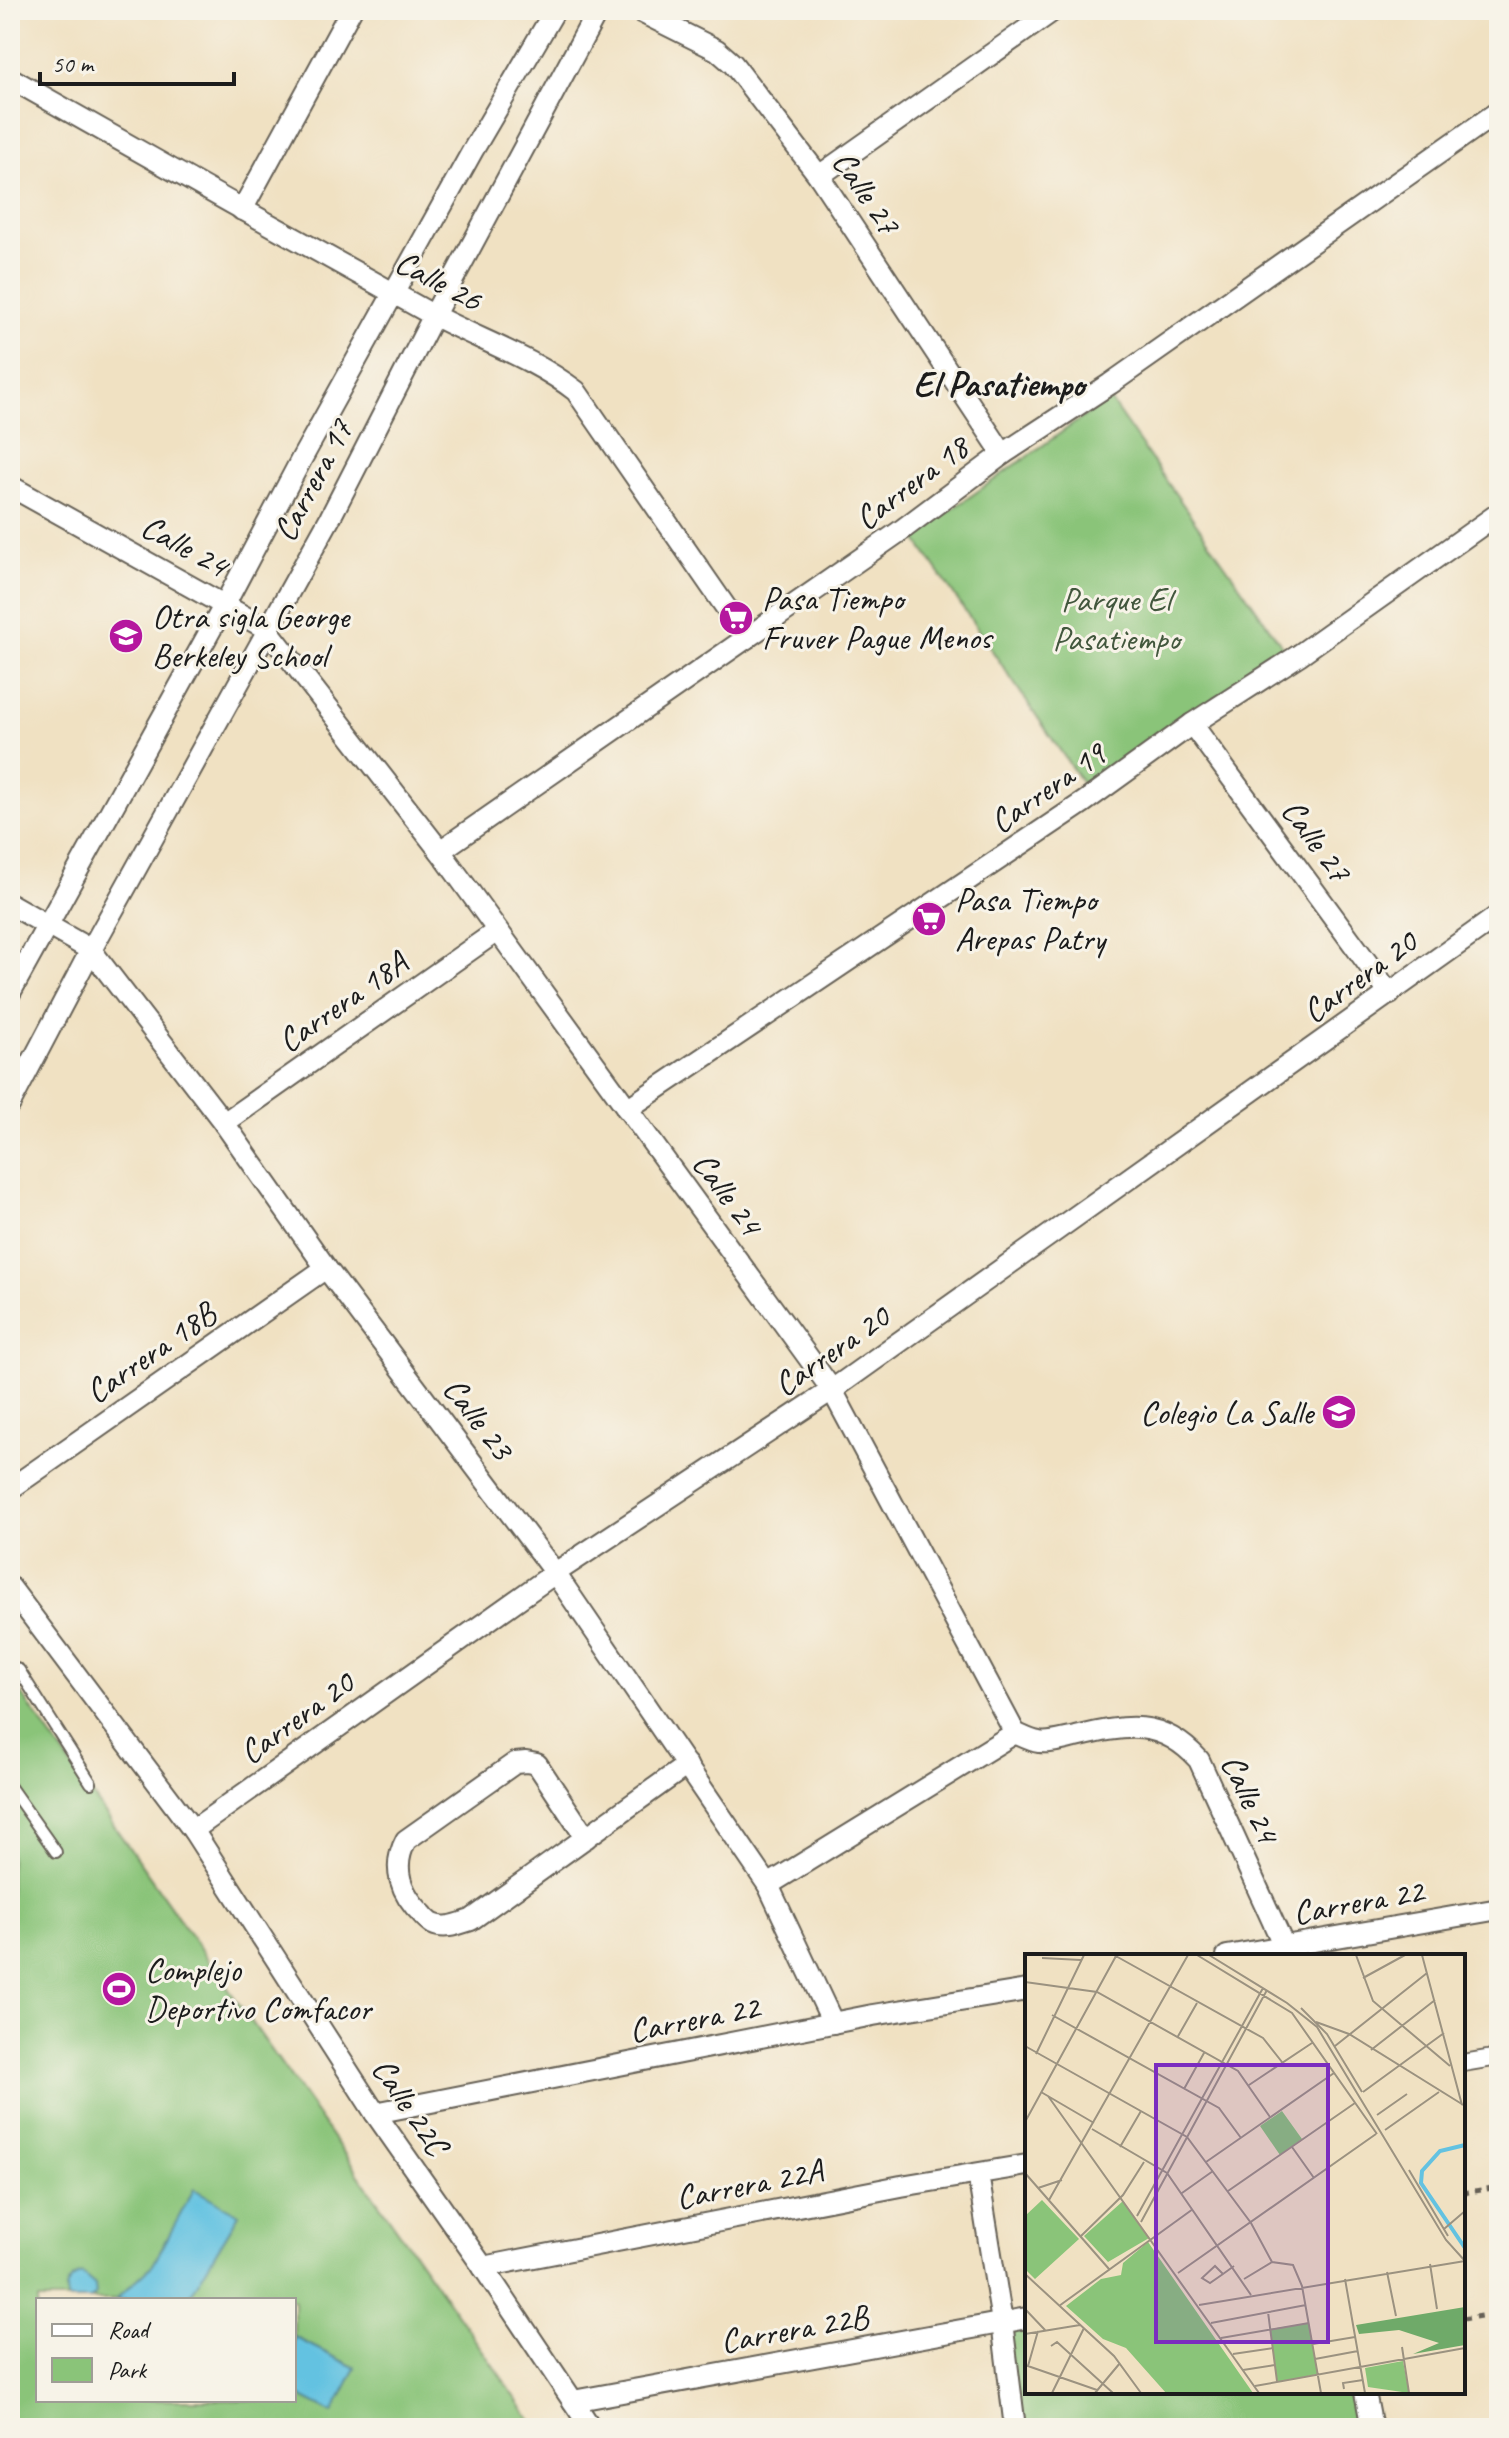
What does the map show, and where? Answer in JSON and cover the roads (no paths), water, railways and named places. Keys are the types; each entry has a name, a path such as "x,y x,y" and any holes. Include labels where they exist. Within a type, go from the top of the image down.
{"street":[{"path":"242,210 351,10"},
{"name":"Carrera 17","path":"10,993 302,458 473,150 555,10"},
{"name":"Carrera 17","path":"10,1104 91,950 330,518 434,315 598,10"},
{"name":"Calle 27","path":"637,10 717,50 733,64 819,176 1003,454"},
{"path":"819,176 1054,10"},
{"name":"Calle 26","path":"10,78 434,315 553,373 576,391 747,638"},
{"name":"Carrera 18","path":"440,851 899,532 1003,454 1110,384 1499,111"},
{"name":"Calle 24","path":"10,486 267,629 440,851 832,1390 1015,1733 1037,1742 1052,1742 1136,1726 1167,1734 1184,1743 1199,1760 1285,1951"},
{"name":"Carrera 19","path":"627,1109 1084,802 1499,513"},
{"name":"Calle 27","path":"1192,724 1390,994"},
{"name":"Calle 23","path":"10,904 91,950 224,1123 326,1268 555,1573 768,1885 833,2023"},
{"name":"Carrera 20","path":"193,1830 555,1573 832,1390 1499,915"},
{"name":"Carrera 18A","path":"224,1123 497,931"},
{"name":"Carrera 18B","path":"10,1489 326,1268"},
{"name":"Calle 22C","path":"10,1587 193,1830 375,2113 591,2428"},
{"path":"768,1885 1015,1733"},
{"path":"586,1838 537,1764 515,1763 406,1840 399,1854 399,1874 410,1903 432,1924 451,1927 471,1920 586,1838 687,1765"},
{"name":"Carrera 22","path":"1250,1954 1285,1951 1499,1909"},
{"name":"Carrera 22","path":"375,2113 833,2023 1025,1990"},
{"path":"1465,2063 1499,2057"},
{"name":"Carrera 22A","path":"483,2267 901,2186 1025,2165"},
{"path":"978,2174 1002,2322 1015,2428"},
{"name":"Carrera 22B","path":"573,2401 1025,2318"},
{"path":"1365,2394 1372,2428"}],"lane":[{"path":"10,1667 19,1670 91,1783"},
{"path":"10,1787 56,1852"}],"water":[{"path":"194,2189 239,2214 191,2294 192,2298 117,2298 153,2265"},
{"path":"82,2274 95,2285 96,2295 93,2298 68,2298 68,2284"},
{"path":"296,2338 356,2368 333,2413 296,2394"}],"place":[{"name":"Pasa Tiempo Fruver Pague Menos","path":"736,618"},
{"name":"Otra sigla George Berkeley School","path":"126,636"},
{"name":"Pasa Tiempo Arepas Patry","path":"929,919"},
{"name":"Colegio La Salle","path":"1339,1412"},
{"name":"Complejo Deportivo Comfacor","path":"119,1989"}],"district":[{"name":"El Pasatiempo","path":"999,383"}],"park label":[{"name":"Parque El Pasatiempo","path":"1116,618"}]}
